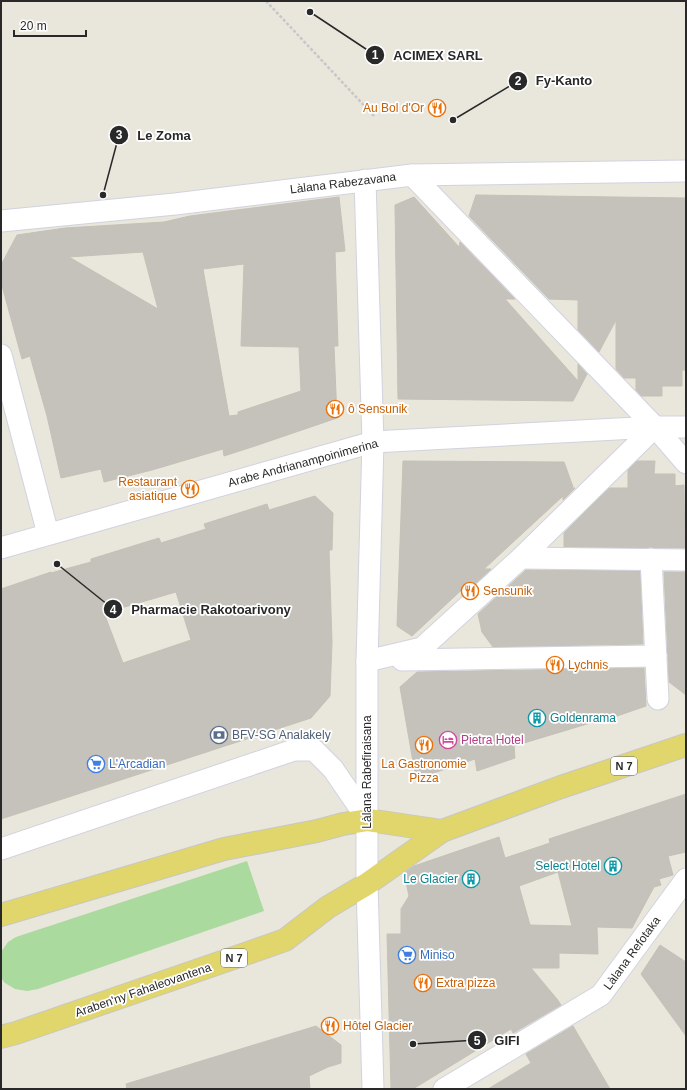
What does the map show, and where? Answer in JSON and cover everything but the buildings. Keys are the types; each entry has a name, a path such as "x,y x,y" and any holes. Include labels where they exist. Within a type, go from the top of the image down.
{"main road":[{"name":"Araben'ny Fahaleovantena","path":"1,1037 285,940 328,907 367,884 442,831 561,787 686,745"},
{"name":"Araben'ny Fahaleovantena","path":"1,915 224,849 317,831 343,824 368,820 442,831"}],"street":[{"name":"Làlana Rabezavana","path":"1,221 176,204 412,175 686,171"},
{"path":"412,175 655,427 686,463"},
{"name":"Làlana Rabefiraisana","path":"365,180 373,442 367,661 367,884 373,1089"},
{"path":"1,355 48,534"},
{"path":"367,661 422,648 521,558 655,427"},
{"name":"Arabe Andrianampoinimerina","path":"1,548 373,442 655,427 686,427"},
{"path":"521,558 686,560"},
{"path":"651,559 658,699"},
{"path":"367,661 656,656"},
{"path":"1,850 294,750 314,750 333,770 368,820"},
{"name":"Làlana Refotaka","path":"444,1089 601,995 686,879"}],"path":[{"path":"266,1 374,116"}],"green space":[{"path":"247,861 264,911 38,989 27,991 15,989 5,983 1,978 1,952 8,942 16,937"}],"place":[{"name":"ACIMEX SARL","path":"310,12"},
{"name":"Au Bol d'Or","path":"437,108"},
{"name":"Fy-Kanto","path":"453,120"},
{"name":"Le Zoma","path":"103,195"},
{"name":"ô Sensunik","path":"335,409"},
{"name":"Restaurant asiatique","path":"190,489"},
{"name":"Pharmacie Rakotoarivony","path":"57,564"},
{"name":"Sensunik","path":"470,591"},
{"name":"Lychnis","path":"555,665"},
{"name":"Goldenrama","path":"537,718"},
{"name":"BFV-SG Analakely","path":"219,735"},
{"name":"Pietra Hotel","path":"448,740"},
{"name":"La Gastronomie Pizza","path":"424,745"},
{"name":"L'Arcadian","path":"96,764"},
{"name":"Select Hotel","path":"613,866"},
{"name":"Le Glacier","path":"471,879"},
{"name":"Miniso","path":"407,955"},
{"name":"Extra pizza","path":"423,983"},
{"name":"Hôtel Glacier","path":"330,1026"},
{"name":"GIFI","path":"413,1044"}]}
